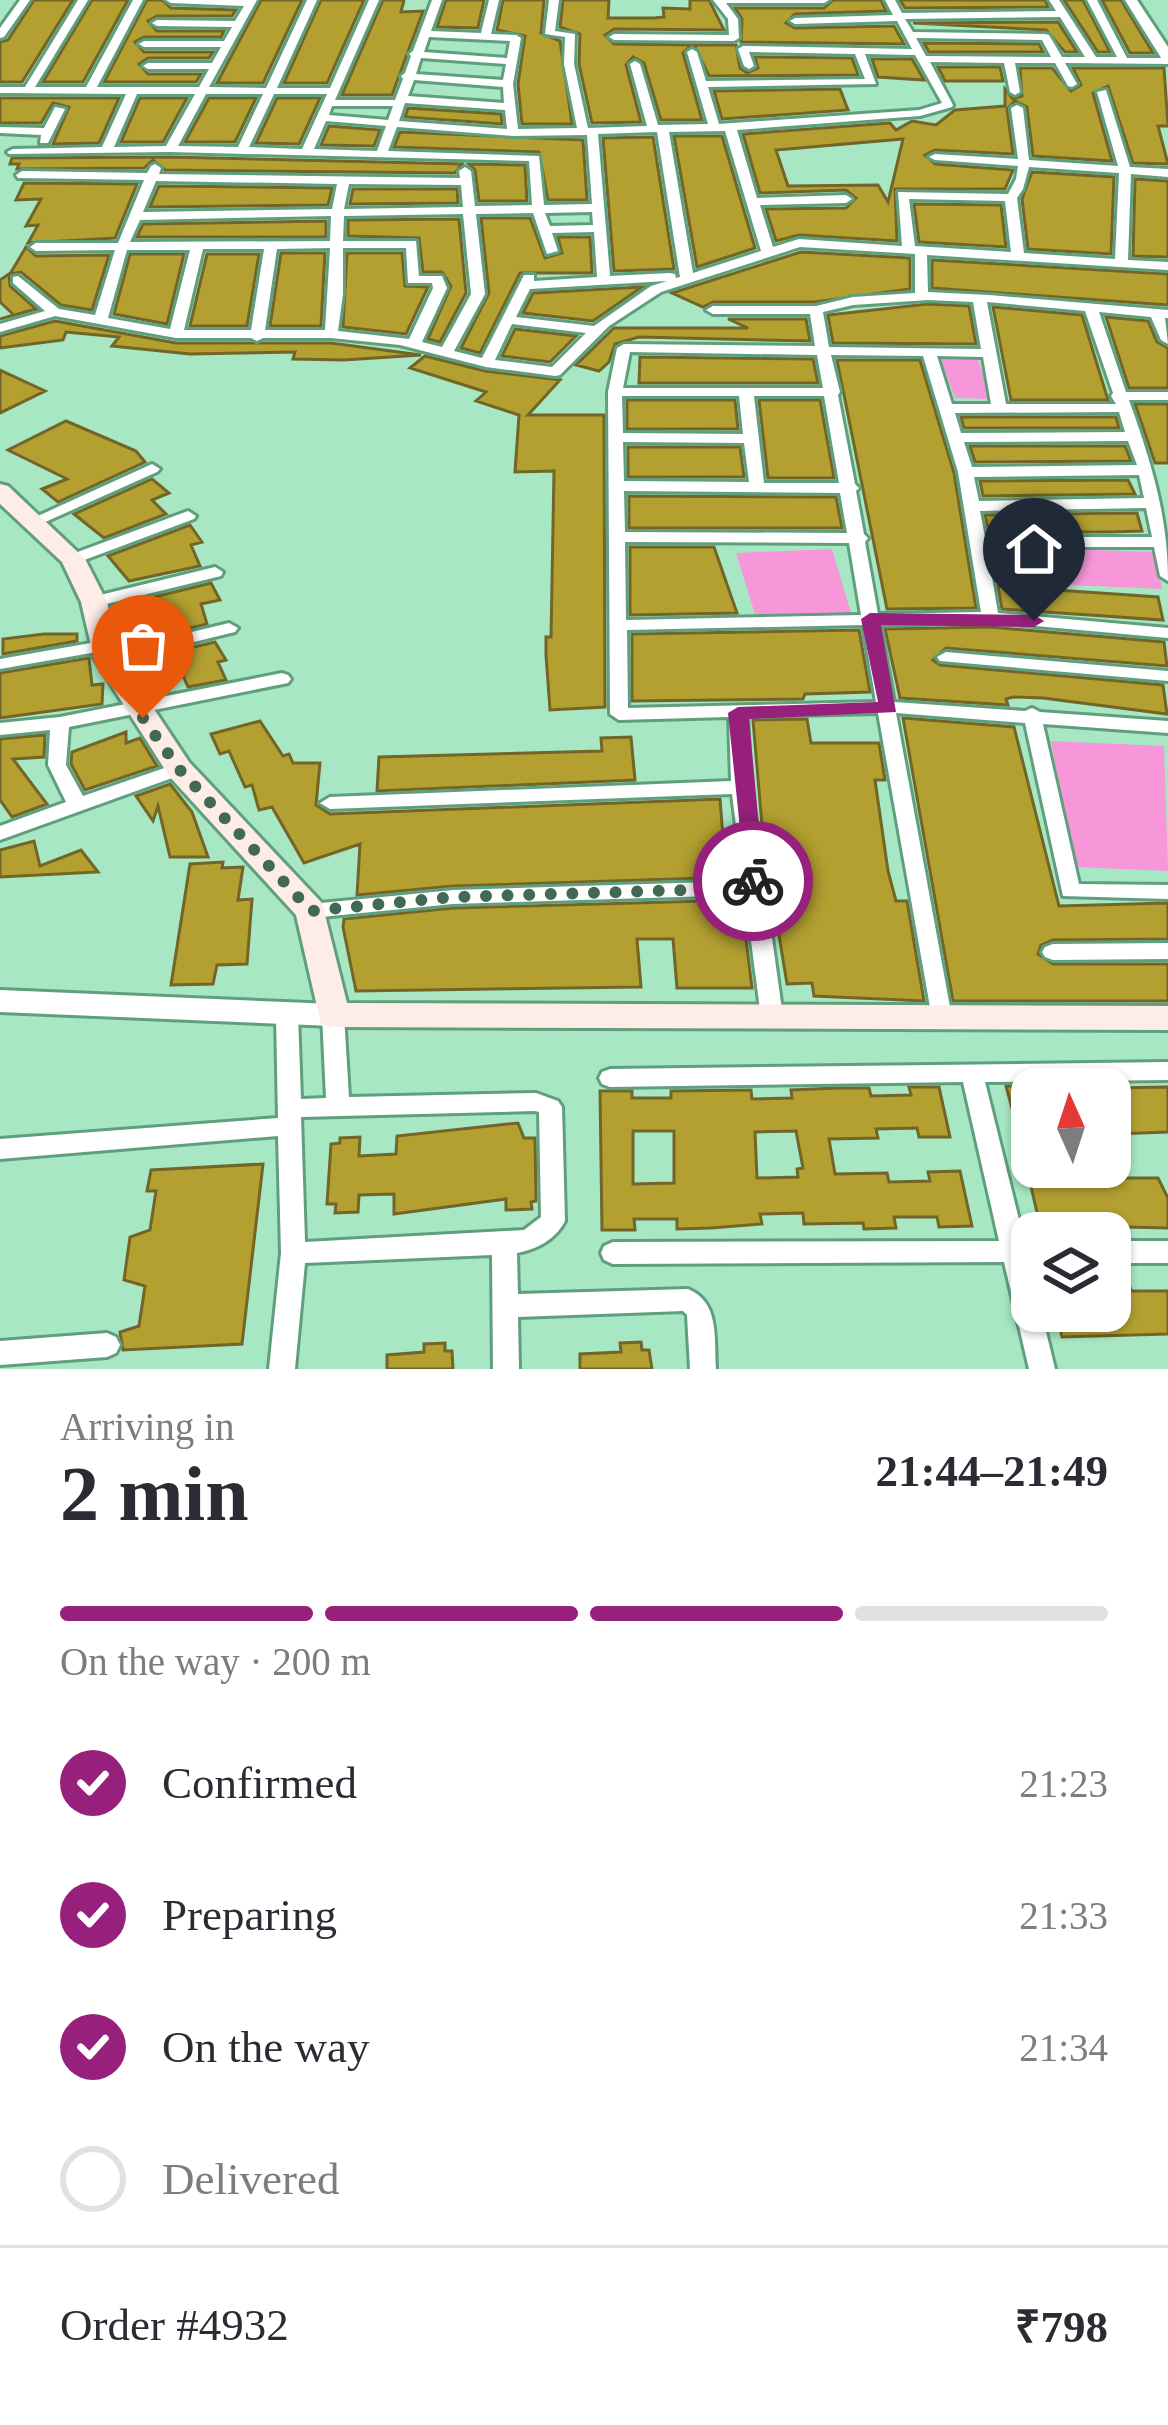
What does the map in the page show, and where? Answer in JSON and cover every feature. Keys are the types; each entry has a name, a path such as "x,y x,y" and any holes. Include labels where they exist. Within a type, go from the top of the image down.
{"main road":[{"path":"0,491 37,520 73,559 94,602 105,652 136,709 179,769 311,911 333,1015 1168,1018"}],"street":[{"path":"0,35 25,0"},
{"path":"28,90 83,0"},
{"path":"90,90 138,0"},
{"path":"100,321 122,247 152,174 251,1 171,0"},
{"path":"242,150 312,0"},
{"path":"307,152 374,0"},
{"path":"381,154 437,0"},
{"path":"485,37 494,0"},
{"path":"554,0 550,34 571,34 569,64 588,132 604,278"},
{"path":"719,1 784,4 824,0"},
{"path":"324,118 513,134 730,127 935,111 948,105 890,0"},
{"path":"1054,0 1093,61"},
{"path":"1092,0 1124,61"},
{"path":"1131,0 1168,60"},
{"path":"1146,0 1168,31"},
{"path":"614,38 734,38 734,20 719,1"},
{"path":"784,4 796,21 813,83"},
{"path":"796,21 1064,14"},
{"path":"157,23 239,24"},
{"path":"425,34 516,38 508,84 513,134"},
{"path":"908,35 1046,37 1072,85"},
{"path":"144,44 227,44"},
{"path":"749,66 743,49 1168,60"},
{"path":"702,84 872,82 858,50"},
{"path":"692,52 714,127"},
{"path":"414,54 511,61"},
{"path":"1009,59 1015,92"},
{"path":"635,64 658,128 687,277"},
{"path":"148,66 215,66"},
{"path":"406,76 508,84"},
{"path":"0,90 267,92 512,107"},
{"path":"106,151 133,90"},
{"path":"1102,92 1125,169 1120,264"},
{"path":"922,299 902,195 1011,198 1021,188 1025,156 1018,108"},
{"path":"40,152 59,109"},
{"path":"730,127 767,250"},
{"path":"457,128 455,156 462,159"},
{"path":"0,130 48,132"},
{"path":"13,152 242,150 535,158 538,209 552,251"},
{"path":"935,157 1168,173"},
{"path":"445,353 478,294 462,159"},
{"path":"22,175 466,182"},
{"path":"331,334 340,245 334,214 344,178"},
{"path":"1011,198 1018,257"},
{"path":"754,202 846,199"},
{"path":"134,216 598,208"},
{"path":"544,230 601,228"},
{"path":"0,328 56,312 176,334 331,334 414,344 487,363 555,372 597,330 656,289 799,243 1168,266"},
{"path":"36,247 412,244 412,280 437,279 440,288 414,344"},
{"path":"257,337 272,245"},
{"path":"176,334 197,246"},
{"path":"487,363 527,281 687,277"},
{"path":"18,280 56,312"},
{"path":"712,310 816,310 844,300 922,299 1091,309 1162,314 1168,340"},
{"path":"980,302 999,408"},
{"path":"1091,309 1146,470 1168,576"},
{"path":"816,310 860,538 870,619 941,1018"},
{"path":"511,320 597,330"},
{"path":"991,353 631,346 622,352 615,392 619,714 889,707 1168,727"},
{"path":"928,351 973,506 990,617"},
{"path":"615,392 833,392"},
{"path":"746,392 757,487"},
{"path":"946,409 1168,396"},
{"path":"955,438 1133,436"},
{"path":"616,437 752,439"},
{"path":"37,520 152,469"},
{"path":"965,472 1146,470"},
{"path":"617,485 851,488"},
{"path":"973,506 1153,502"},
{"path":"73,559 188,516"},
{"path":"618,537 860,538"},
{"path":"980,542 1160,542"},
{"path":"94,602 215,572"},
{"path":"619,626 990,617 1168,633"},
{"path":"0,664 105,652 229,628"},
{"path":"946,657 1168,676"},
{"path":"0,729 60,723 283,679"},
{"path":"738,713 742,787 772,1017"},
{"path":"1032,714 1070,891 1168,892"},
{"path":"60,723 58,765 78,806"},
{"path":"0,833 179,769"},
{"path":"330,803 742,787"},
{"path":"311,911 453,897 754,888"},
{"path":"1053,952 1168,951"},
{"path":"0,1001 333,1015 338,1107"},
{"path":"282,1369 293,1253 287,1014"},
{"path":"610,1078 1168,1071"},
{"path":"972,1074 1011,1212"},
{"path":"0,1149 292,1117 338,1107 536,1102 550,1107 553,1221 530,1240 293,1253"},
{"path":"505,1244 506,1369"},
{"path":"613,1253 1011,1251"},
{"path":"1131,1252 1168,1252"},
{"path":"506,1306 688,1300 699,1310 703,1369"},
{"path":"1036,1332 1042,1369"},
{"path":"0,1353 107,1345"}],"shaded area":[{"path":"940,358 978,360 992,399 955,398"},
{"path":"1002,547 1154,552 1162,589 1003,582"},
{"path":"832,549 851,613 755,614 736,553"},
{"path":"1051,741 1164,746 1168,871 1074,867"}],"building":[{"path":"34,0 73,0 22,82 0,82 0,42 8,40"},
{"path":"92,0 128,0 83,82 43,82"},
{"path":"147,0 162,0 171,8 236,10 232,16 157,16 148,21 157,31 224,31 221,37 144,37 135,42 144,52 213,52 209,58 148,58 139,64 148,74 201,74 196,82 104,82"},
{"path":"261,0 302,0 263,83 217,83"},
{"path":"321,0 364,0 327,83 284,83"},
{"path":"383,0 404,0 401,12 423,11 392,95 342,95"},
{"path":"446,0 484,0 478,28 437,27"},
{"path":"503,0 544,0 541,33 560,41 572,124 522,124 518,84 525,36 497,30"},
{"path":"563,0 609,0 608,18 654,18 664,17 663,8 690,9 690,0 709,0 724,30 614,29 605,35 614,44 691,45 683,53 702,120 661,120 644,63 633,57 626,65 641,122 592,123 579,64 580,34 560,27"},
{"path":"833,0 881,0 886,11 795,14 786,23 795,28 894,26 904,44 741,42 742,19 735,8 824,8"},
{"path":"900,0 1045,0 1048,7 905,8"},
{"path":"1064,0 1083,0 1110,52 1098,52"},
{"path":"1102,0 1121,0 1153,53 1130,53"},
{"path":"1058,22 1077,52 1065,52 1046,30 913,23"},
{"path":"924,43 1039,44 1043,52 929,52"},
{"path":"694,45 736,45 740,68 747,73 758,68 755,57 852,58 858,75 709,76"},
{"path":"872,59 912,59 924,80 878,77"},
{"path":"938,67 1000,67 1003,81 945,81"},
{"path":"1020,68 1052,68 1071,91 1081,85 1073,68 1164,68 1168,126 1158,126 1168,164 1133,163 1108,86 1093,93 1112,161 1033,156 1027,107 1015,101 1007,109 1013,154 935,150 925,155 935,164 1013,170 1005,189 895,189 897,241 799,235 776,241 766,209 846,208 856,198 846,190 760,193 743,134 890,123 896,130 912,121 936,125 955,110 1005,106 1005,89 1013,99 1022,96","holes":["903,139 888,202 878,185 788,186 776,150"]},
{"path":"840,89 848,110 722,119 714,91"},
{"path":"0,98 119,98 99,143 53,144 69,107 53,103 41,123 0,123"},
{"path":"140,98 187,98 163,142 121,142"},
{"path":"209,98 256,98 235,142 185,142"},
{"path":"277,98 320,98 299,144 256,143"},
{"path":"408,108 501,114 502,124 405,117"},
{"path":"329,126 380,130 374,146 321,145"},
{"path":"400,132 583,140 587,200 548,200 539,152 394,147"},
{"path":"674,136 722,136 755,248 697,267"},
{"path":"653,137 674,269 614,271 603,138"},
{"path":"12,158 462,164 455,173 165,170 153,160 144,168 17,169 19,164 10,164"},
{"path":"469,164 525,165 527,201 479,201 475,170"},
{"path":"1032,172 1114,177 1111,254 1028,249 1022,199"},
{"path":"1135,179 1168,181 1168,257 1133,256"},
{"path":"24,183 137,184 115,238 28,243 38,225 26,226 41,199 16,200"},
{"path":"159,186 332,188 328,205 150,207"},
{"path":"353,189 457,189 458,203 350,204"},
{"path":"914,204 1001,205 1006,247 919,242"},
{"path":"481,218 530,218 545,258 562,253 558,237 590,237 592,273 520,273 480,353 461,348 489,293"},
{"path":"459,219 466,293 440,342 428,339 451,286 442,272 423,272 419,238 348,236 348,220"},
{"path":"326,221 326,237 137,237 143,224"},
{"path":"26,247 36,256 109,255 92,310 61,305 21,272 10,274"},
{"path":"801,252 910,258 910,289 815,302 713,302 703,307 672,293"},
{"path":"281,253 325,253 321,326 270,326"},
{"path":"347,253 402,253 405,286 428,287 406,334 343,327"},
{"path":"130,254 184,254 167,324 114,314"},
{"path":"207,254 259,254 247,326 190,326"},
{"path":"932,260 1168,274 1168,305 932,288"},
{"path":"9,274 10,286 36,309 0,319 14,315 0,302 0,280"},
{"path":"642,287 593,321 523,313 533,293"},
{"path":"928,304 969,306 976,344 833,343 828,315"},
{"path":"993,307 1082,315 1108,400 1011,400"},
{"path":"1106,317 1148,321 1157,342 1168,348 1168,388 1129,388"},
{"path":"728,319 806,319 810,341 639,337 615,344 609,362 599,371 576,365 614,328 748,328"},
{"path":"55,321 176,343 331,343 421,355 344,360 293,359 295,352 190,354 112,346 119,337 66,332 63,340 0,348 0,336"},
{"path":"515,329 576,336 550,362 502,356"},
{"path":"425,356 485,371 560,380 528,415 604,415 605,707 550,710 546,637 551,637 554,471 515,472 519,415 476,401 486,392 410,368"},
{"path":"640,357 813,359 818,383 639,383"},
{"path":"837,360 920,360 954,473 976,608 887,609"},
{"path":"0,370 45,391 0,413"},
{"path":"627,400 735,400 738,429 627,429"},
{"path":"759,400 820,400 834,478 768,478"},
{"path":"1135,404 1168,404 1168,463 1155,463"},
{"path":"961,417 1116,417 1119,428 964,428"},
{"path":"66,421 136,451 145,462 58,502 42,489 67,479 8,450"},
{"path":"970,446 1125,446 1131,461 975,462"},
{"path":"628,447 740,447 744,477 628,477"},
{"path":"152,479 169,493 152,500 166,514 104,538 74,514"},
{"path":"1128,480 1135,494 983,496 980,481"},
{"path":"629,496 836,497 842,528 629,528"},
{"path":"1137,513 1142,531 989,532 985,515"},
{"path":"190,525 202,542 191,545 200,566 129,581 108,556"},
{"path":"630,547 714,547 737,613 630,615"},
{"path":"211,583 220,600 201,604 207,624 136,641 133,629 157,617 146,599"},
{"path":"998,586 1158,597 1163,620 1002,609"},
{"path":"990,627 1164,642 1167,666 946,648 933,660 940,665 1163,685 1167,714 1043,698 1013,697 1006,699 1008,705 900,698 885,629"},
{"path":"859,630 870,692 805,694 803,699 632,701 632,634"},
{"path":"77,634 77,641 3,654 3,639"},
{"path":"215,642 226,660 218,662 226,680 188,687 181,671 167,676 152,657"},
{"path":"89,658 92,685 103,684 102,704 0,718 0,673"},
{"path":"903,718 1014,727 1059,906 1168,903 1168,939 1053,940 1041,945 1038,954 1053,964 1168,964 1168,1001 953,1001"},
{"path":"807,719 811,743 879,743 885,780 875,780 888,871 896,901 907,901 924,1001 814,996 812,983 787,984 763,837 753,720"},
{"path":"260,721 293,763 320,763 316,805 330,814 720,799 723,837 733,837 738,877 453,886 357,895 360,844 304,863 272,807 259,810 252,785 245,787 229,751 220,754 211,734"},
{"path":"126,732 126,743 140,738 157,766 85,790 71,764 72,752"},
{"path":"45,735 44,757 13,759 47,804 12,817 0,800 0,739"},
{"path":"631,737 635,780 377,791 379,757 602,751 601,738"},
{"path":"170,784 192,812 208,857 170,857 158,806 153,821 136,796"},
{"path":"34,841 40,866 81,850 98,872 0,877 0,850"},
{"path":"223,862 222,868 243,867 238,900 252,899 247,964 217,965 213,984 171,985 190,864"},
{"path":"741,900 752,988 677,988 673,939 637,939 641,987 356,991 343,927 344,919 453,908"},
{"path":"909,1087 939,1087 950,1137 919,1137 917,1128 876,1129 878,1138 829,1139 835,1174 887,1173 889,1182 930,1181 928,1172 960,1171 972,1226 939,1227 937,1217 894,1217 896,1228 864,1229 863,1223 804,1224 803,1213 760,1214 762,1224 711,1228 677,1229 677,1219 634,1219 635,1230 602,1230 600,1091 632,1091 632,1098 671,1098 671,1091 751,1090 752,1099 792,1098 791,1090 838,1088 869,1088 871,1096 911,1095","holes":["633,1131 674,1131 674,1183 633,1184","796,1131 803,1168 797,1169 798,1177 757,1178 755,1132"]},
{"path":"1168,1087 1168,1132 1131,1133 1131,1088"},
{"path":"518,1123 524,1138 535,1138 536,1201 531,1202 532,1209 506,1210 506,1199 394,1214 394,1194 359,1195 358,1212 335,1213 336,1204 327,1204 331,1144 340,1143 340,1138 360,1137 359,1156 396,1154 397,1136"},
{"path":"263,1164 242,1344 123,1350 120,1332 139,1326 145,1286 124,1280 130,1237 150,1230 156,1191 147,1191 151,1170"},
{"path":"1131,1178 1158,1178 1168,1198 1168,1228 1131,1227 1131,1212 1037,1212 1031,1188 1131,1188"},
{"path":"1131,1291 1168,1291 1168,1334 1062,1337 1061,1332 1131,1332"},
{"path":"641,1342 642,1350 649,1350 652,1369 580,1369 580,1354 621,1352 620,1343"},
{"path":"445,1343 445,1351 452,1351 453,1369 387,1369 387,1355 424,1352 424,1344"}],"way so far":[{"path":"143,718 179,769 311,911 453,897 754,888 753,881"}],"route":[{"path":"753,881 738,713 889,707 870,619 1034,621"}]}
